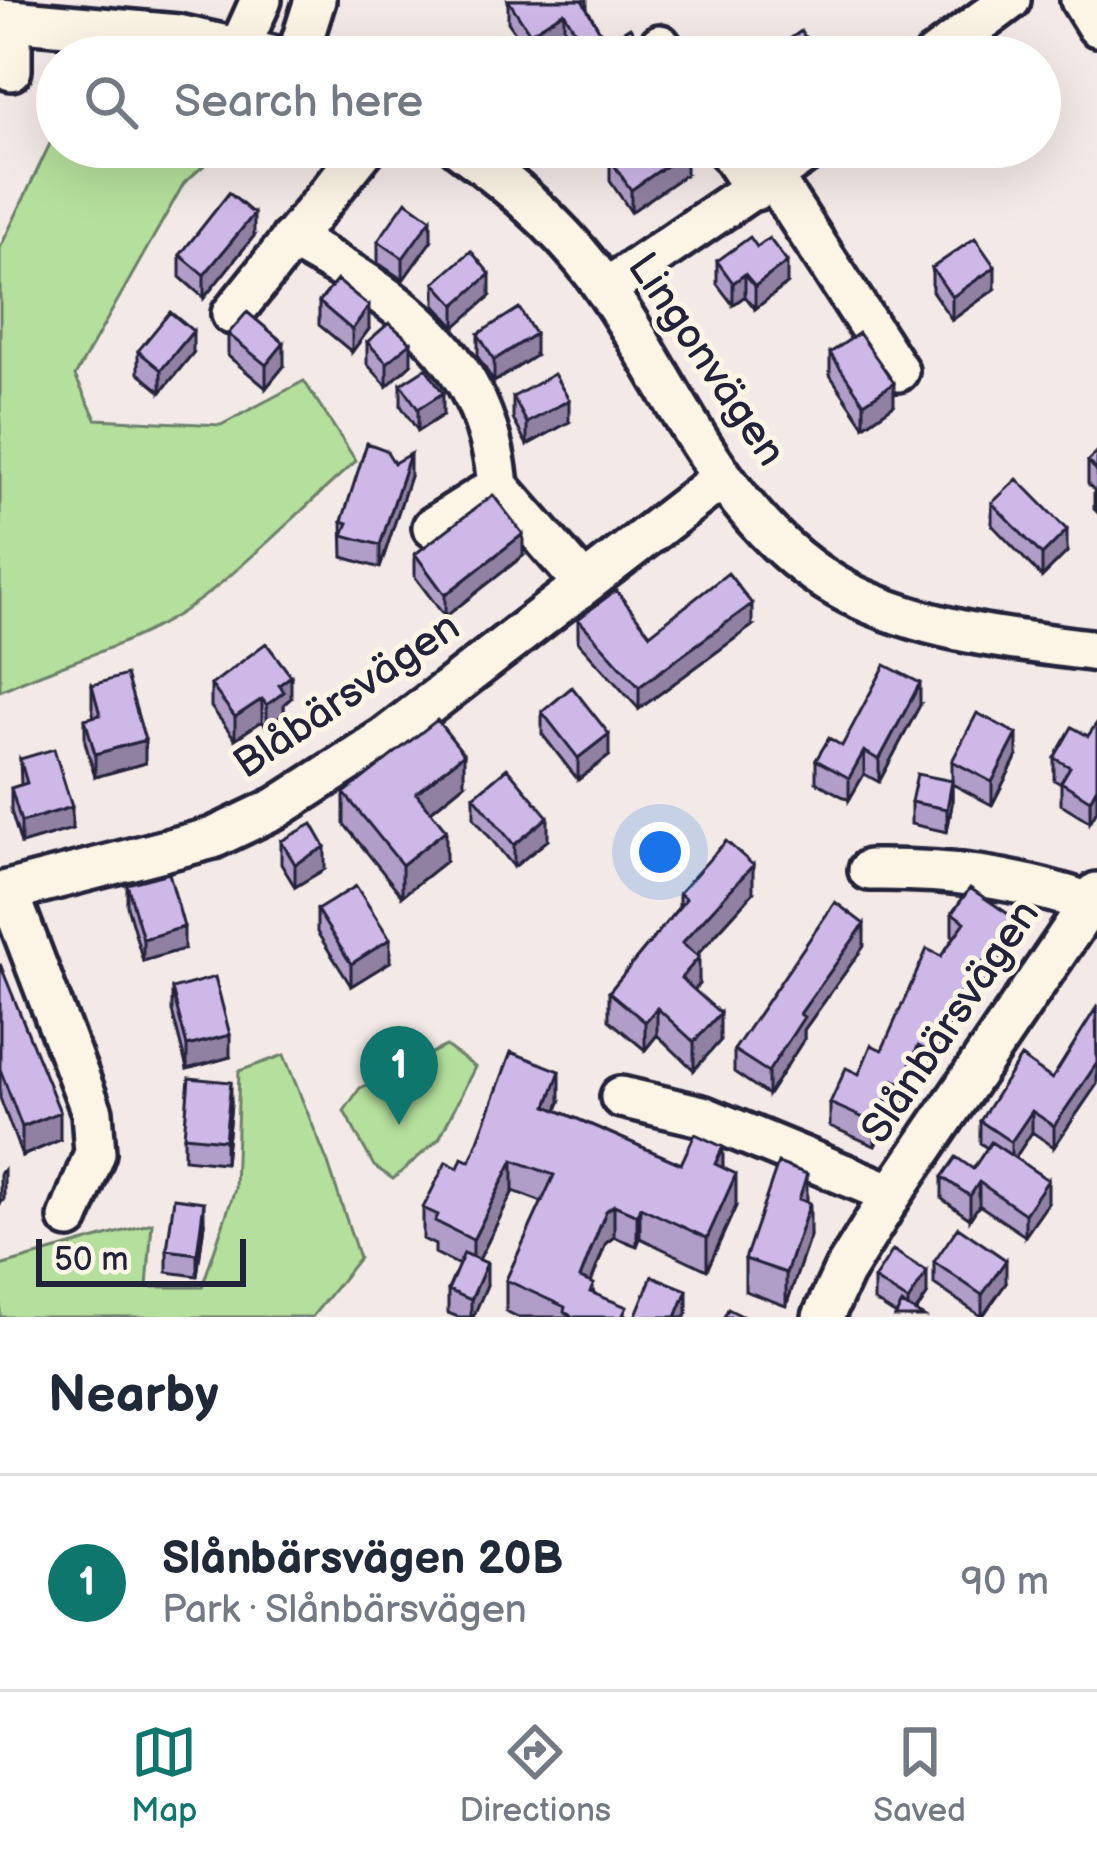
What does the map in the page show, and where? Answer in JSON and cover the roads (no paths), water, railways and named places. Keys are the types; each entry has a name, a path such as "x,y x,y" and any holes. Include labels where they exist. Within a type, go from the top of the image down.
{"street":[{"path":"258,36 261,0"},
{"path":"304,36 315,0"},
{"path":"962,36 1010,0"},
{"path":"1081,0 1097,26"},
{"path":"11,70 6,20 182,36"},
{"path":"232,314 349,168"},
{"name":"Lingonvägen","path":"488,168 606,290 722,478 784,544 845,591 925,623 1097,651"},
{"path":"748,168 898,371"},
{"path":"606,290 786,168"},
{"path":"291,239 368,281 442,345 481,403 494,436 498,486 584,584"},
{"name":"Blåbärsvägen","path":"69,1218 95,1153 92,1112 4,892 213,838 278,807 372,748 722,478"},
{"path":"433,527 498,486"},
{"name":"Slånbärsvägen","path":"823,1317 843,1273 892,1194 1093,898 954,869 869,869"},
{"name":"Slånbärsvägen","path":"621,1096 703,1116 892,1194"}],"place":[{"name":"Slånbärsvägen 20B","path":"399,1125"}]}
